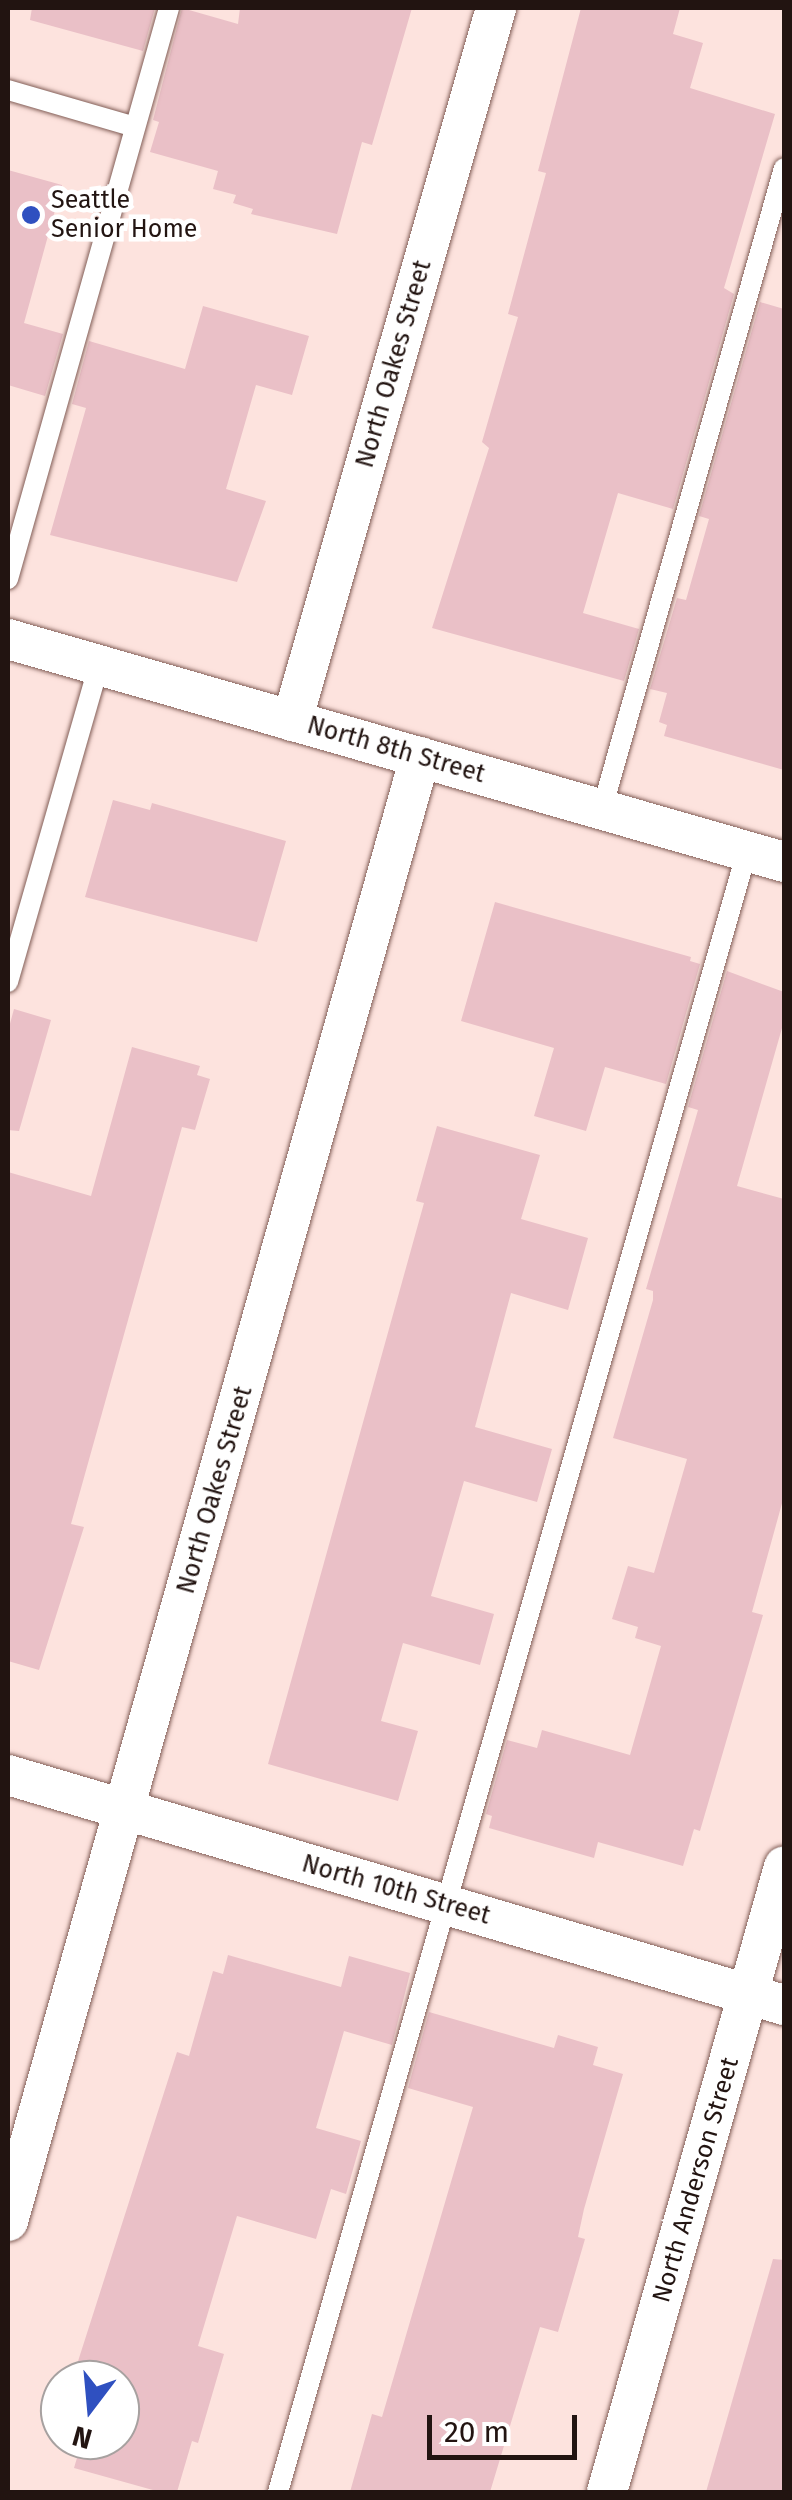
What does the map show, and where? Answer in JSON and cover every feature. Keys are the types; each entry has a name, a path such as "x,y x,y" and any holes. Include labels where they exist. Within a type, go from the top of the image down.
{"street":[{"name":"North Oakes Street","path":"292,721 496,8"},
{"name":"North 8th Street","path":"8,639 766,857"},
{"name":"North Oakes Street","path":"8,2221 420,758"},
{"name":"North 10th Street","path":"8,1775 767,2000"},
{"name":"North Anderson Street","path":"606,2492 767,2000 784,1867"}],"lane":[{"path":"8,579 169,8"},
{"path":"8,90 135,127"},
{"path":"602,810 784,168"},
{"path":"8,982 99,665"},
{"path":"278,2492 446,1905 766,857"}],"building":[{"path":"32,8 155,8 143,51 30,20"},
{"path":"182,8 238,24 240,8 412,8 372,145 362,142 337,234 251,214 253,209 233,203 236,195 213,189 218,171 150,152 159,122 153,120"},
{"path":"581,8 680,8 673,34 703,43 690,88 775,114 724,288 734,294 673,509 618,493 583,613 639,629 624,681 432,628 489,448 482,442 518,317 508,314 546,173 538,171"},
{"path":"8,170 62,185 24,323 63,334 45,396 8,385"},
{"path":"760,302 784,309 784,770 664,736 667,725 659,722 667,693 650,689 677,598 686,600 709,519 699,516"},
{"path":"203,306 309,336 292,395 256,385 226,489 266,501 237,582 50,535 86,408 72,404 89,341 185,369"},
{"path":"113,800 150,810 152,803 286,841 257,942 85,897"},
{"path":"495,902 691,957 690,961 700,964 666,1084 605,1067 586,1131 534,1116 554,1048 461,1021"},
{"path":"727,971 784,992 784,1021 737,1186 784,1199 784,1496 752,1612 763,1615 700,1831 694,1829 683,1866 598,1842 594,1858 489,1828 492,1816 486,1814 507,1740 537,1748 542,1730 630,1755 661,1646 635,1638 638,1627 612,1619 628,1566 654,1573 687,1459 613,1438 653,1300 653,1291 646,1289 698,1110 688,1107"},
{"path":"14,1009 51,1020 19,1131 8,1130 8,1031"},
{"path":"132,1047 200,1066 197,1075 210,1079 195,1130 182,1127 71,1524 84,1527 39,1670 8,1661 8,1172 91,1196"},
{"path":"437,1126 540,1155 521,1219 588,1238 568,1310 511,1293 475,1427 552,1449 537,1502 464,1481 431,1596 494,1614 480,1665 403,1643 381,1721 418,1731 398,1801 268,1764 424,1203 416,1201"},
{"path":"228,1955 341,1987 349,1956 410,1973 392,2045 344,2031 316,2128 361,2141 346,2194 331,2189 316,2239 237,2216 198,2346 224,2354 198,2443 192,2441 177,2492 160,2492 74,2468 76,2460 140,2460 140,2360 78,2360 177,2052 189,2056 213,1971 223,1974"},
{"path":"429,2012 554,2048 558,2035 598,2047 593,2065 623,2074 584,2209 578,2237 585,2239 558,2332 540,2327 490,2492 350,2492 372,2414 382,2417 473,2107 408,2088"},
{"path":"773,2259 784,2260 784,2492 706,2492"}],"place":[{"name":"Seattle Senior Home","path":"31,215"}]}
